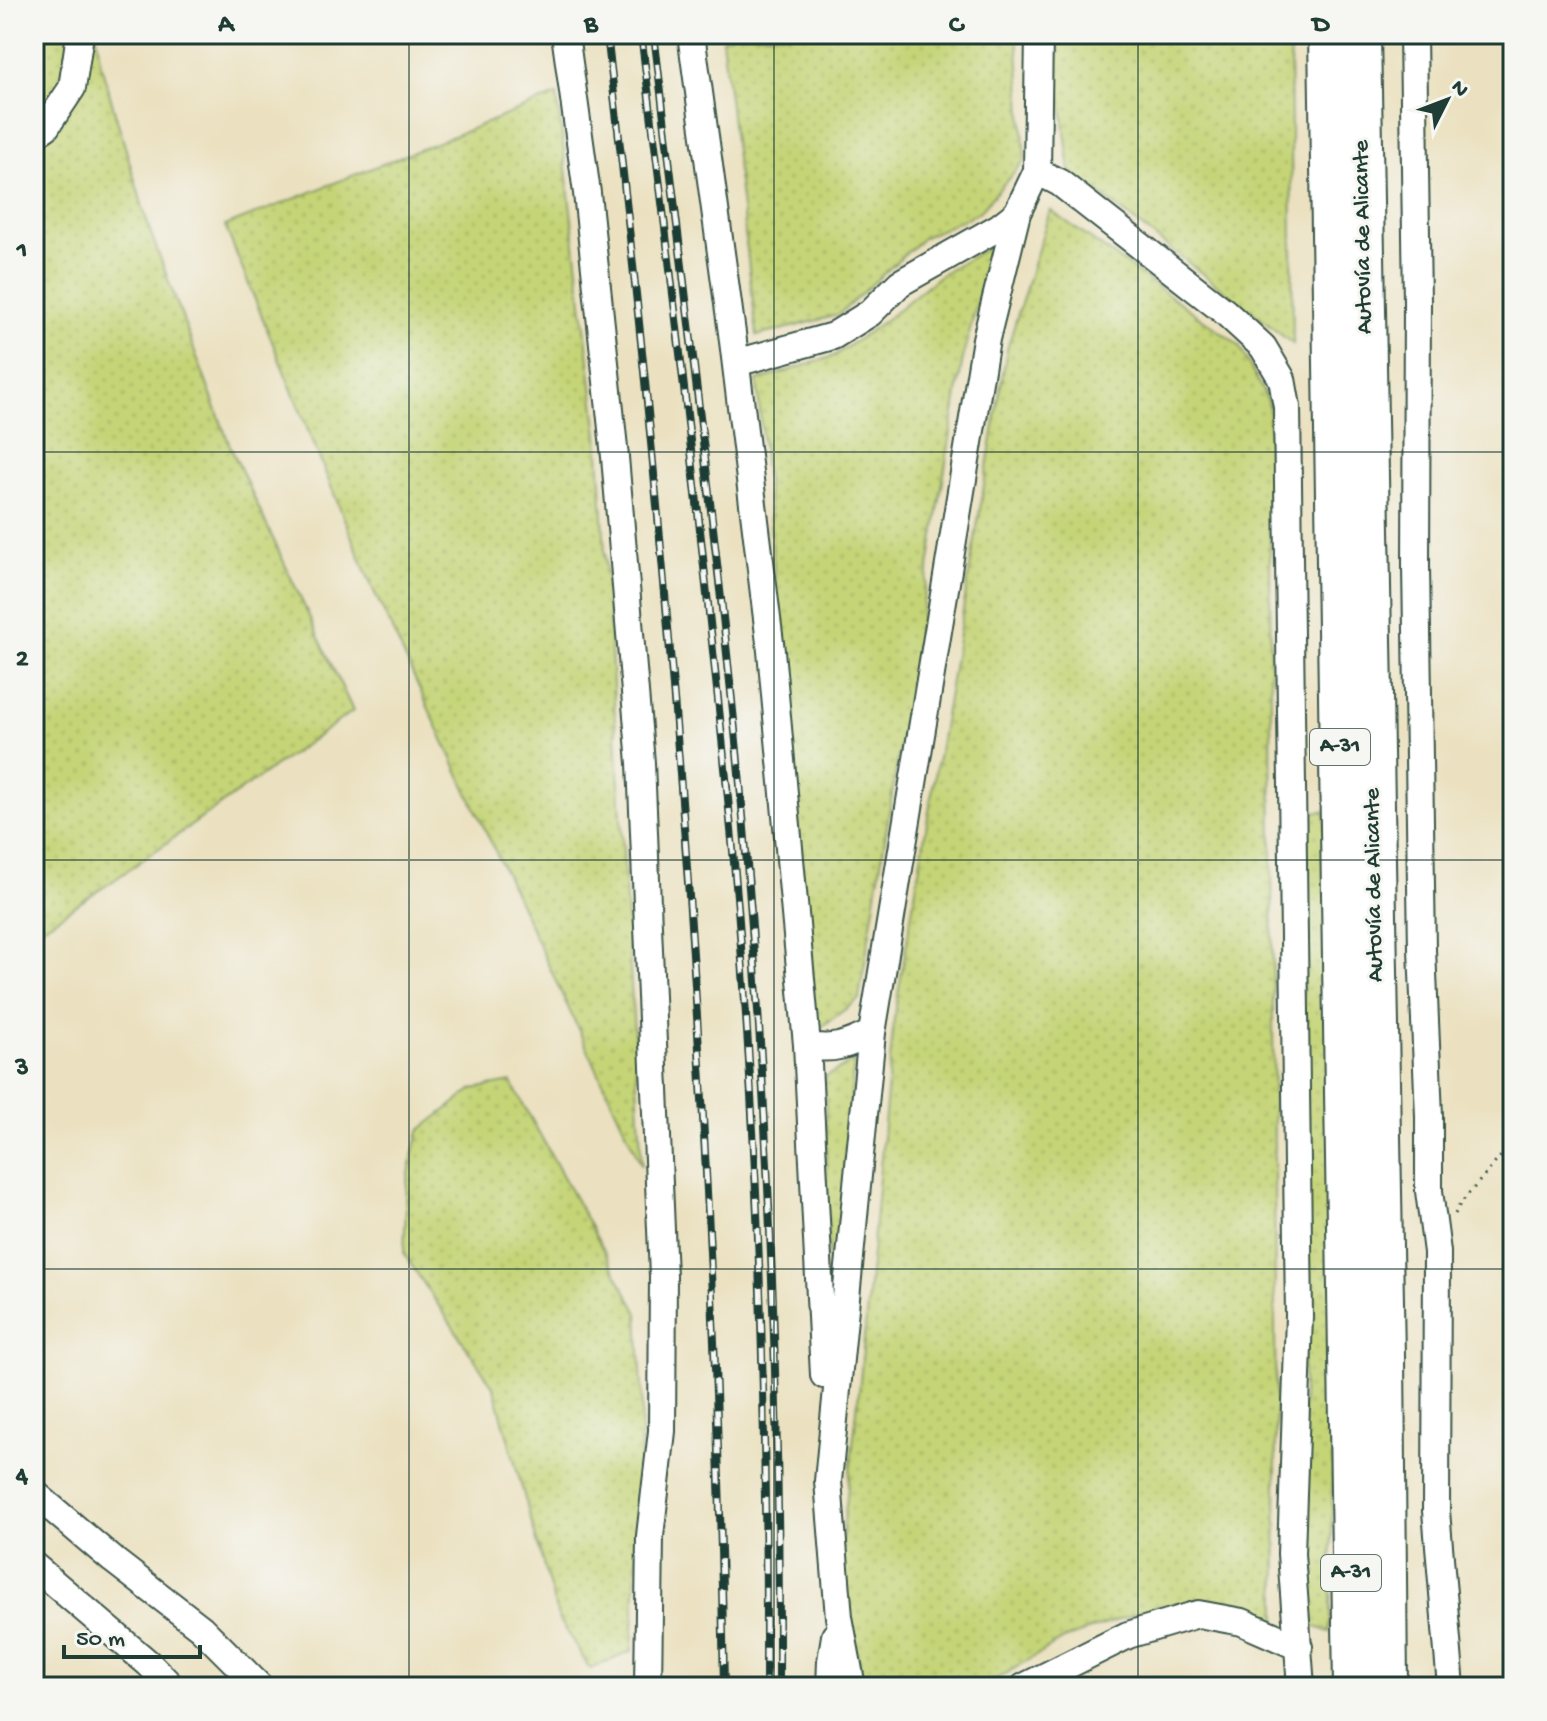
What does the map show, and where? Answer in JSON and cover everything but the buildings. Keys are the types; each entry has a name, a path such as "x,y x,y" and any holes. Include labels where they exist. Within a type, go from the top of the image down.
{"highway":[{"name":"Autovía de Alicante","path":"1328,34 1353,1687"},
{"name":"Autovía de Alicante","path":"1361,34 1388,1687"},
{"path":"1387,1612 1401,1654 1405,1687"}],"street":[{"path":"34,135 46,127 72,88 79,41 77,34"},
{"path":"565,34 587,193 615,457 641,763 663,1276 662,1431 650,1536 648,1687"},
{"path":"691,34 771,651 807,1045 839,1617 852,1687"},
{"path":"830,1472 872,1033 986,339 1017,213 1037,171 1039,34"},
{"path":"1413,34 1422,949 1429,1191 1437,1252 1436,1511 1451,1687"},
{"path":"1037,171 1060,183 1225,312 1263,347 1282,379 1287,407 1299,1316 1291,1554 1301,1687"},
{"path":"736,363 833,336 870,313 900,283 999,227 1017,213"},
{"path":"807,1045 819,1049 846,1046 872,1033"},
{"path":"34,1493 113,1560 201,1628 260,1687"},
{"path":"34,1566 172,1687"},
{"path":"1024,1687 1128,1635 1198,1614 1242,1622 1299,1647"},
{"path":"830,1687 839,1617"}],"path":[{"path":"1454,1216 1460,1204 1513,1142"}],"green space":[{"path":"34,34 96,34 101,65 149,228 230,446 353,711 34,933"},
{"path":"735,34 1017,34 1025,160 978,213 924,237 838,315 757,336 722,39"},
{"path":"1060,34 1290,34 1293,344 1070,171 1057,67"},
{"path":"557,95 598,435 642,1166 372,587 225,226"},
{"path":"1050,210 1239,345 1269,403 1277,1623 1208,1599 1152,1608 1064,1639 983,1687 863,1687 840,1557 859,1392 894,1018 1007,349"},
{"path":"992,245 963,357 859,999 816,1031 757,381 834,356 884,321 939,276"},
{"path":"1325,811 1334,1337 1329,1632 1310,1625 1303,1484 1303,812"},
{"path":"854,1061 830,1333 825,1077"},
{"path":"511,1082 638,1313 642,1389 632,1651 590,1669 558,1617 494,1388 404,1254 407,1182 419,1131 473,1089"}],"railway":[{"path":"607,34 651,446 686,859 711,1273 724,1687"},
{"path":"641,34 708,599 746,1012 762,1349 766,1687"},
{"path":"654,34 725,635 755,962 774,1324 779,1687"}]}
